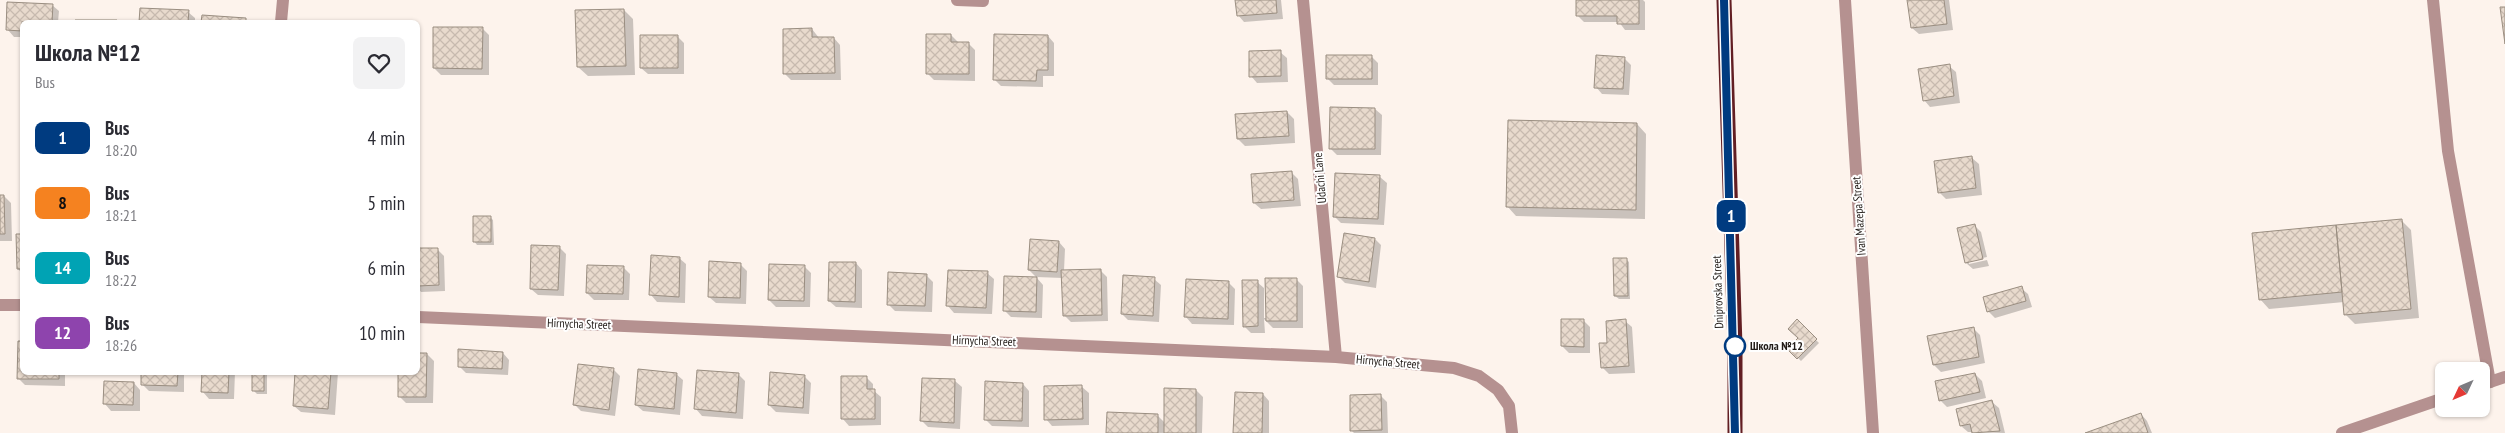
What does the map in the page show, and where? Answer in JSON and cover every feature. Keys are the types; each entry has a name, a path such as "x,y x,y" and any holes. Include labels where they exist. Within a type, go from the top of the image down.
{"highway":[{"name":"Dniprovska Street","path":"1724,0 1735,433"}],"street":[{"path":"281,20 283,0"},
{"path":"957,0 983,1"},
{"name":"Udachi Lane","path":"1302,0 1336,356"},
{"name":"Ivan Mazepa Street","path":"1846,0 1873,433"},
{"path":"2433,0 2448,151 2482,362"},
{"path":"0,305 20,305"},
{"name":"Hirnycha Street","path":"420,317 1336,356 1454,368 1479,376 1498,390 1509,406 1512,433"},
{"path":"2490,383 2505,377"},
{"path":"2342,433 2435,401"}],"building":[{"path":"1235,0 1276,0 1277,13 1237,16"},
{"path":"1576,0 1639,0 1639,24 1617,24 1617,16 1576,16"},
{"path":"1907,0 1944,0 1947,24 1911,28"},
{"path":"7,2 53,4 52,20 20,20 20,31 6,30"},
{"path":"2500,7 2505,7 2505,44"},
{"path":"140,8 189,10 188,20 139,20"},
{"path":"624,9 626,66 577,67 575,10"},
{"path":"202,15 246,18 246,20 201,20"},
{"path":"433,27 483,27 482,69 433,68"},
{"path":"812,28 812,37 834,37 835,73 783,74 783,29"},
{"path":"926,34 951,34 951,42 969,42 969,74 926,74"},
{"path":"994,34 1048,35 1048,70 1037,70 1036,81 993,80"},
{"path":"640,35 678,35 678,68 640,68"},
{"path":"1281,50 1281,76 1249,77 1249,51"},
{"path":"1326,55 1372,55 1372,79 1326,79"},
{"path":"1596,55 1625,57 1623,89 1594,88"},
{"path":"1950,64 1954,96 1923,101 1918,69"},
{"path":"1330,107 1375,108 1375,149 1329,149"},
{"path":"1287,111 1289,136 1237,139 1235,114"},
{"path":"1508,120 1637,123 1636,210 1506,207"},
{"path":"1972,156 1976,188 1938,193 1934,161"},
{"path":"1292,171 1294,200 1253,203 1251,174"},
{"path":"1335,173 1380,175 1378,219 1333,217"},
{"path":"0,195 4,195 5,234 0,234"},
{"path":"473,216 491,216 491,242 473,242"},
{"path":"2402,219 2411,309 2344,315 2336,225"},
{"path":"1975,224 1983,259 1965,263 1957,228"},
{"path":"2336,225 2342,292 2259,300 2252,233"},
{"path":"1344,233 1375,238 1369,282 1337,277"},
{"path":"16,234 20,234 20,269 17,269"},
{"path":"1030,239 1059,241 1057,272 1028,270"},
{"path":"531,245 560,246 558,290 530,289"},
{"path":"420,248 438,248 439,285 420,286"},
{"path":"651,255 680,257 679,297 649,295"},
{"path":"1613,258 1627,258 1628,296 1614,296"},
{"path":"709,261 741,263 740,298 708,297"},
{"path":"829,262 856,262 855,302 828,301"},
{"path":"769,264 805,265 804,301 768,300"},
{"path":"587,265 624,266 623,294 586,293"},
{"path":"1101,269 1102,315 1063,316 1061,270"},
{"path":"948,270 988,271 986,308 946,306"},
{"path":"888,272 927,274 925,306 887,305"},
{"path":"1123,275 1155,277 1153,316 1121,314"},
{"path":"1004,276 1037,277 1036,312 1003,311"},
{"path":"1265,278 1297,278 1297,321 1266,321"},
{"path":"1186,279 1229,281 1228,319 1184,317"},
{"path":"1242,280 1258,280 1258,326 1243,327"},
{"path":"2022,286 2026,301 1987,312 1983,297"},
{"path":"1561,319 1584,319 1584,347 1561,346"},
{"path":"1626,319 1629,366 1601,368 1599,343 1607,343 1606,321"},
{"path":"1797,319 1817,339 1797,359 1787,349 1798,338 1788,329"},
{"path":"1974,327 1979,357 1933,365 1927,336"},
{"path":"18,341 20,341 20,375 59,375 59,379 17,379"},
{"path":"458,349 503,352 502,369 458,367"},
{"path":"420,353 427,353 426,397 398,397 398,375 420,375"},
{"path":"578,364 614,368 609,410 573,405"},
{"path":"638,369 677,373 674,409 635,405"},
{"path":"697,370 739,373 736,413 694,409"},
{"path":"770,372 805,375 803,408 768,405"},
{"path":"1975,373 1980,392 1939,401 1935,381"},
{"path":"141,375 178,375 177,386 141,385"},
{"path":"202,375 229,375 228,393 201,392"},
{"path":"252,375 264,375 264,391 252,391"},
{"path":"295,375 331,375 328,409 293,406"},
{"path":"841,376 867,376 867,389 875,389 875,419 841,419"},
{"path":"922,378 955,379 954,423 920,421"},
{"path":"104,381 134,382 133,405 103,404"},
{"path":"985,381 1023,383 1022,421 984,420"},
{"path":"1082,385 1083,419 1044,420 1044,386"},
{"path":"1164,388 1196,389 1196,433 1164,433"},
{"path":"1235,392 1263,393 1262,433 1233,433"},
{"path":"1381,394 1382,430 1350,431 1350,395"},
{"path":"1992,400 2000,431 1972,433 1970,424 1960,426 1956,409"},
{"path":"1107,412 1158,414 1158,433 1106,433"},
{"path":"2141,413 2148,433 2085,433"}],"bus line":[{"name":"1","path":"1724,0 1735,433"}],"place":[{"name":"Школа №12","path":"1735,346"}]}
